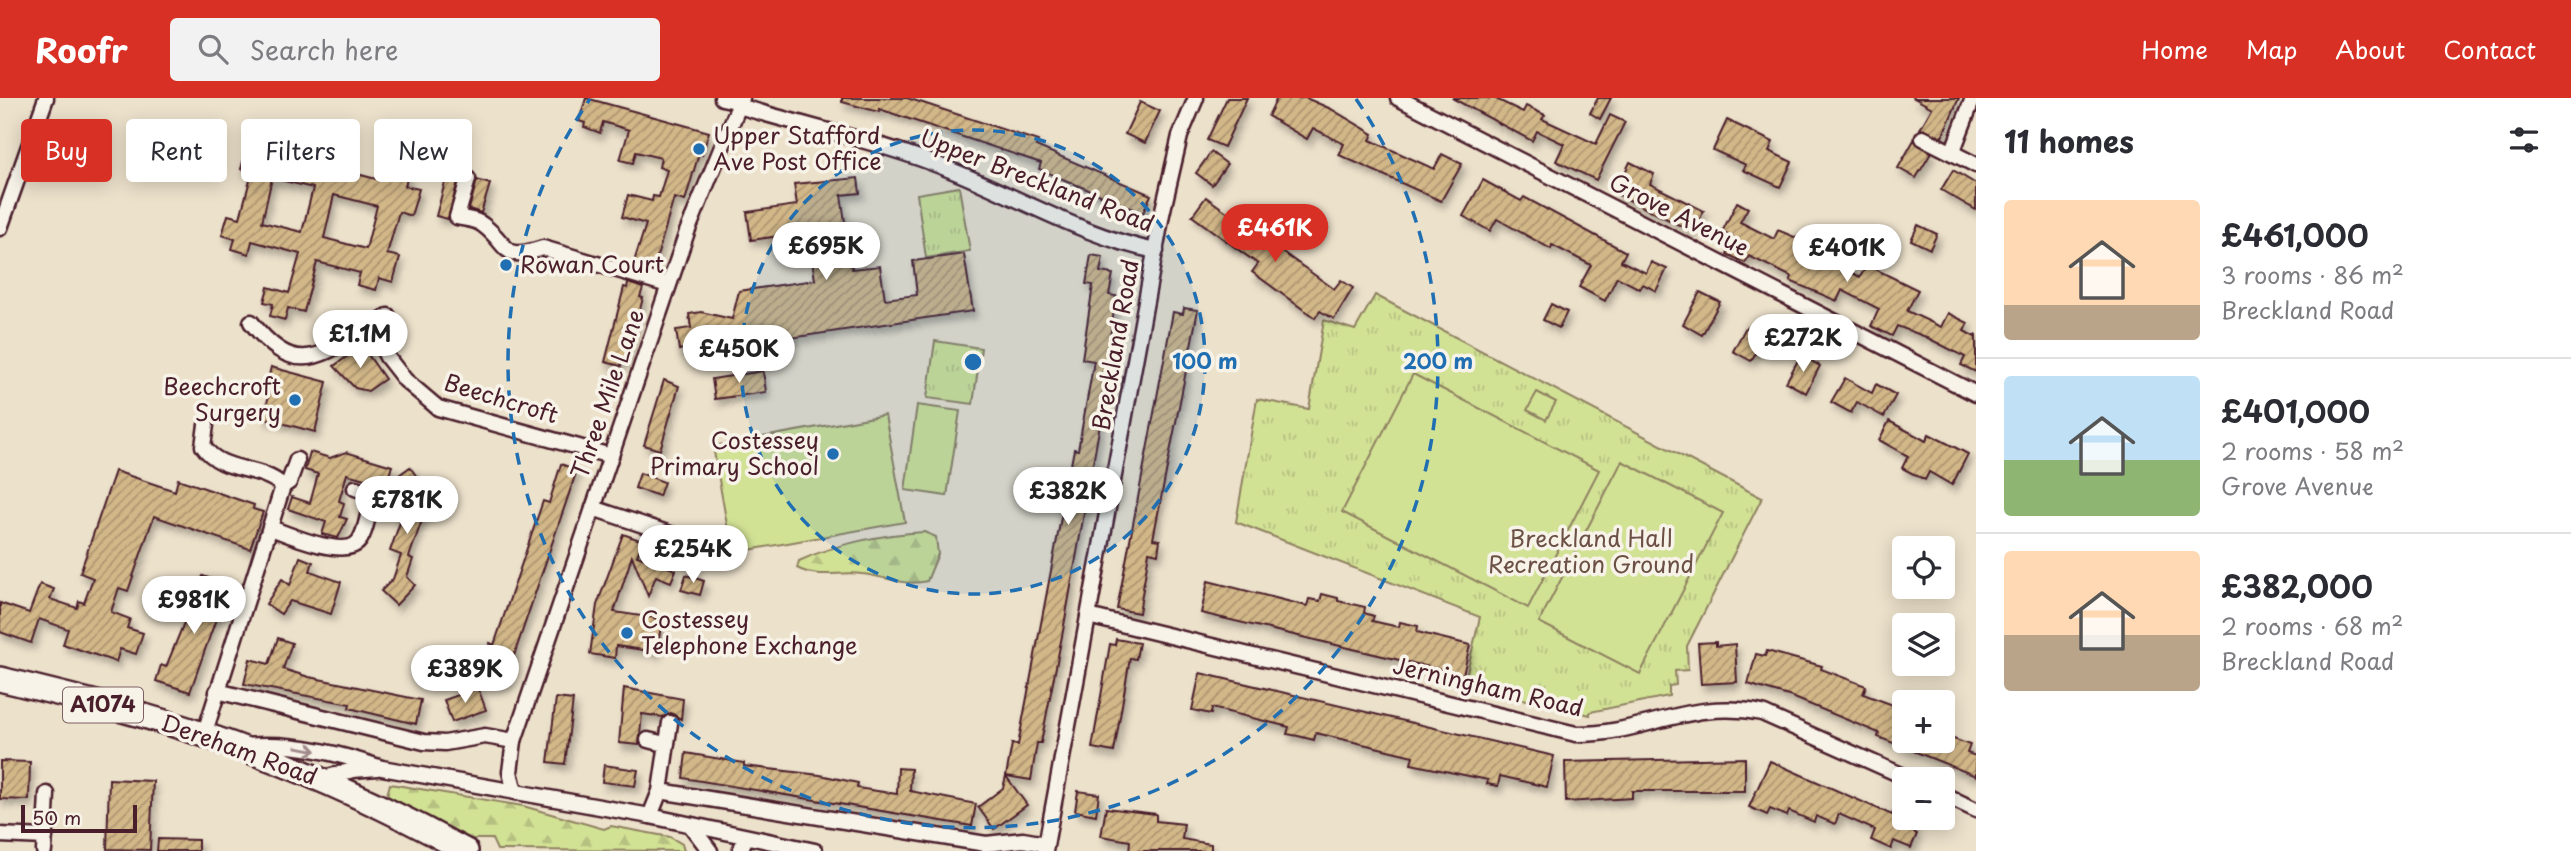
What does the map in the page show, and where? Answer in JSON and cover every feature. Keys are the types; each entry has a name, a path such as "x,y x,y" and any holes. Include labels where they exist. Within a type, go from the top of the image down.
{"highway":[{"name":"Dereham Road","path":"0,679 239,747 393,811 466,851"}],"street":[{"path":"0,228 46,98"},
{"name":"Upper Breckland Road","path":"722,98 888,147 954,171 1087,230 1156,251"},
{"name":"Breckland Road","path":"1046,848 1156,251 1180,136 1196,98"},
{"name":"Grove Avenue","path":"1398,98 1976,394"},
{"path":"1952,153 1973,98"},
{"name":"Three Mile Lane","path":"515,792 510,772 514,741 668,285 740,102"},
{"path":"1923,138 1976,165"},
{"path":"467,182 457,217 483,224 503,248 524,254 544,248 668,285"},
{"path":"251,321 274,348 309,358 323,355 388,316"},
{"name":"Beechcroft","path":"371,326 387,357 405,380 438,408 611,456"},
{"path":"206,425 203,446 210,456 222,464 270,477 283,486"},
{"path":"204,735 283,486 289,482 297,460"},
{"path":"355,488 394,500"},
{"path":"271,528 333,548 348,548 359,541 373,494"},
{"name":"Three Mile Lane","path":"593,508 694,542"},
{"name":"Jerningham Road","path":"1088,616 1576,733 1597,734 1705,708 1736,707 1762,713 1892,771"},
{"name":"Dereham Road","path":"217,691 424,742 445,743 485,736 514,741"},
{"path":"650,816 660,791 670,723"},
{"path":"648,740 666,744"},
{"path":"239,747 271,743 290,746 354,758 382,768 650,816 746,837 776,848 815,851"},
{"path":"320,780 353,771 382,768"},
{"path":"666,792 986,844 1023,840 1046,848"},
{"path":"0,835 44,844 47,794"},
{"path":"1955,800 1976,810"},
{"path":"691,826 710,851"},
{"path":"740,851 746,837"}],"green space":[{"path":"959,187 970,251 926,258 917,194"},
{"name":"Breckland Hall Recreation Ground","path":"1375,295 1762,498 1687,646 1688,670 1675,671 1676,685 1669,686 1669,696 1590,712 1590,715 1464,685 1480,617 1236,522 1257,399 1309,409 1324,320 1355,330"},
{"path":"935,341 981,348 973,404 927,398"},
{"path":"1413,374 1599,470 1528,608 1342,512"},
{"path":"1537,392 1556,402 1546,420 1527,410"},
{"path":"917,405 960,411 947,496 905,490"},
{"path":"885,415 905,522 732,553 713,446"},
{"path":"1622,461 1723,513 1640,674 1539,622"},
{"path":"924,532 936,537 938,554 927,581 910,583 854,573 813,573 797,568 799,561 844,545"},
{"path":"390,784 523,806 604,829 611,826 670,837 682,844 684,851 497,850 492,839 471,839 396,805 387,795"}],"building":[{"path":"586,98 709,132 702,155 699,153 685,201 674,198 653,271 633,265 646,224 622,217 628,195 652,201 653,196 659,197 667,170 659,167 661,158 636,152 633,163 620,160 629,130 603,122 600,133 584,127 585,123 579,121"},
{"path":"842,98 907,98 923,103 1038,141 1036,146 1151,195 1143,213 1039,169 1041,163 879,109 879,112 842,102"},
{"path":"1227,98 1247,98 1224,147 1207,140"},
{"path":"1277,98 1306,98 1331,109 1373,134 1370,140 1434,169 1442,154 1462,164 1441,201 1339,155 1344,144 1313,128 1307,139 1268,116"},
{"path":"1452,98 1494,98 1523,112 1526,106 1545,115 1542,119 1596,144 1610,115 1625,122 1596,180 1556,161 1564,144 1537,131 1532,141"},
{"path":"1598,98 1611,98 1600,119 1590,113"},
{"path":"1914,98 1959,98 1942,137 1920,129 1932,108"},
{"path":"1140,102 1160,111 1145,143 1125,134"},
{"path":"1727,120 1773,142 1769,151 1792,162 1780,187 1743,170 1746,165 1713,150"},
{"path":"1914,140 1931,153 1916,178 1898,168"},
{"path":"1211,152 1227,164 1212,185 1196,173"},
{"path":"1630,162 1654,174 1650,184 1704,211 1693,232 1615,193"},
{"path":"1953,170 1976,184 1976,210 1941,190"},
{"path":"360,175 374,178 374,182 406,182 405,186 419,189 411,216 399,212 387,254 400,257 393,282 379,278 376,290 357,285 360,273 317,262 304,312 288,308 285,320 270,316 273,304 264,302 268,287 289,293 300,254 252,241 249,254 232,249 235,239 222,235 228,215 240,218 249,182 271,182 262,222 302,232 313,188 288,182 360,182","holes":["334,195 377,206 366,249 324,238"]},
{"path":"858,178 860,193 841,195 852,269 880,266 885,299 917,295 913,261 964,254 973,311 695,352 694,347 679,350 676,330 691,328 689,314 701,312 732,319 739,291 815,280 808,232 751,240 747,212 797,205 794,184"},
{"path":"477,180 490,184 481,213 469,209"},
{"path":"1483,180 1521,201 1524,197 1626,252 1621,261 1646,273 1651,262 1667,269 1656,291 1643,284 1640,289 1617,277 1605,301 1579,287 1591,265 1552,245 1551,249 1497,219 1490,231 1463,216"},
{"path":"445,182 458,182 448,219 436,216"},
{"path":"1206,197 1334,289 1341,280 1353,288 1334,319 1320,311 1315,318 1252,272 1258,264 1192,216"},
{"path":"1737,202 1748,208 1740,222 1774,239 1778,230 1830,252 1826,260 1860,277 1867,265 1918,290 1907,311 1941,327 1948,313 1968,323 1964,331 1975,337 1976,334 1976,372 1961,365 1965,357 1926,337 1897,326 1892,336 1871,326 1879,309 1842,290 1837,301 1790,281 1792,277 1749,256 1745,263 1727,254 1735,239 1722,232"},
{"path":"1918,225 1937,234 1930,249 1911,240"},
{"path":"1091,255 1103,257 1100,272 1113,274 1109,295 1116,296 1105,373 1109,374 1063,631 1031,780 1006,776 1012,744 1018,745 1074,449 1078,450 1094,361 1082,359 1093,285 1086,284"},
{"path":"628,283 643,288 640,297 643,298 626,362 622,361 621,366 605,362 624,287 627,288"},
{"path":"1700,292 1720,302 1702,335 1683,324"},
{"path":"1551,304 1567,312 1559,328 1543,320"},
{"path":"1184,308 1198,310 1153,539 1160,540 1158,554 1149,552 1139,613 1117,609 1173,312 1183,314"},
{"path":"1746,327 1765,337 1751,361 1733,351"},
{"path":"362,346 385,379 368,391 355,388 334,366"},
{"path":"1801,355 1820,366 1806,393 1786,382"},
{"name":"Beechcroft Surgery","path":"271,367 327,382 315,432 263,418 272,384 267,383"},
{"path":"763,371 766,392 715,399 712,379"},
{"path":"1845,378 1872,393 1876,384 1896,395 1884,417 1857,402 1851,413 1831,402"},
{"path":"664,380 679,386 660,450 644,445"},
{"path":"1889,421 1926,441 1929,434 1968,454 1952,485 1929,472 1925,480 1902,468 1908,456 1879,440"},
{"path":"310,452 330,458 346,452 392,466 386,485 347,474 339,501 344,503 340,517 347,519 338,538 322,534 326,522 288,509 292,497 310,503 318,474 305,470"},
{"path":"561,464 577,470 505,682 479,673 490,643 494,645 543,501 549,503"},
{"path":"410,467 427,491 432,492 409,557 413,559 407,577 415,585 396,605 381,591 393,579 401,555 390,551 411,491 399,475"},
{"path":"115,471 175,491 178,479 254,505 253,509 263,512 250,549 154,516 128,591 119,588 111,612 130,619 127,628 143,633 136,654 120,649 116,662 63,644 68,629 39,619 31,643 0,632 0,603 29,613 40,584 54,589 50,599 77,608 79,601 84,603 93,578 80,573"},
{"path":"640,473 664,482 659,496 635,488"},
{"path":"623,534 643,541 637,556 676,570 671,582 656,576 648,596 632,556 614,612 662,619 657,652 616,646 615,658 590,654 597,605"},
{"path":"300,557 313,562 310,571 341,582 331,614 290,601 281,614 266,604 282,579 290,585"},
{"path":"686,575 704,581 700,595 681,590"},
{"path":"203,576 228,585 190,692 156,681 161,665 166,667"},
{"path":"1208,581 1307,606 1309,599 1320,601 1322,594 1365,607 1364,613 1374,616 1372,621 1399,627 1400,622 1418,626 1417,632 1470,645 1463,675 1201,613"},
{"path":"278,638 292,643 283,669 309,677 421,700 416,724 349,708 350,704 244,684 250,659 269,664"},
{"path":"1116,639 1139,643 1136,659 1130,658 1114,752 1092,748 1110,644 1115,645"},
{"path":"1716,642 1716,646 1735,644 1737,682 1701,684 1698,643"},
{"path":"1767,651 1822,666 1821,669 1866,686 1863,694 1892,705 1892,743 1878,737 1879,733 1792,697 1748,684 1756,654 1765,656"},
{"path":"1200,673 1554,756 1547,787 1500,776 1498,786 1487,784 1488,780 1411,764 1413,756 1316,733 1314,740 1287,734 1289,727 1212,708 1211,714 1192,710"},
{"path":"478,688 486,710 452,722 444,700"},
{"path":"624,688 683,699 681,719 671,713 663,717 642,714 639,745 619,743"},
{"path":"556,698 573,700 565,764 548,762"},
{"path":"1955,739 1970,745 1967,753 1976,756 1976,776 1918,753 1955,753"},
{"path":"686,753 744,763 744,766 820,775 858,783 857,788 897,794 898,768 911,769 910,791 976,804 972,826 683,778"},
{"path":"1745,758 1745,791 1632,791 1632,798 1566,802 1565,762"},
{"path":"0,761 30,762 29,800 0,799"},
{"path":"1770,761 1892,815 1892,830 1914,830 1917,834 1911,848 1894,841 1891,849 1871,840 1875,830 1839,814 1835,824 1816,816 1814,822 1789,811 1787,816 1770,809 1767,815 1749,807"},
{"path":"604,765 638,770 635,786 602,782"},
{"path":"1006,776 1027,805 994,829 978,807 1003,788"},
{"path":"109,779 153,781 150,850 107,849"},
{"path":"1078,791 1099,794 1096,815 1075,811"},
{"path":"1106,808 1156,814 1156,821 1184,824 1182,839 1211,844 1211,851 1129,851 1130,841 1101,836"},
{"path":"158,839 198,840 198,851 157,851"}],"place":[{"name":"Upper Stafford Ave Post Office","path":"699,149"},
{"name":"Rowan Court","path":"506,265"},
{"name":"Beechcroft Surgery","path":"295,400"},
{"name":"Costessey Primary School","path":"833,454"},
{"name":"Costessey Telephone Exchange","path":"627,633"}]}
